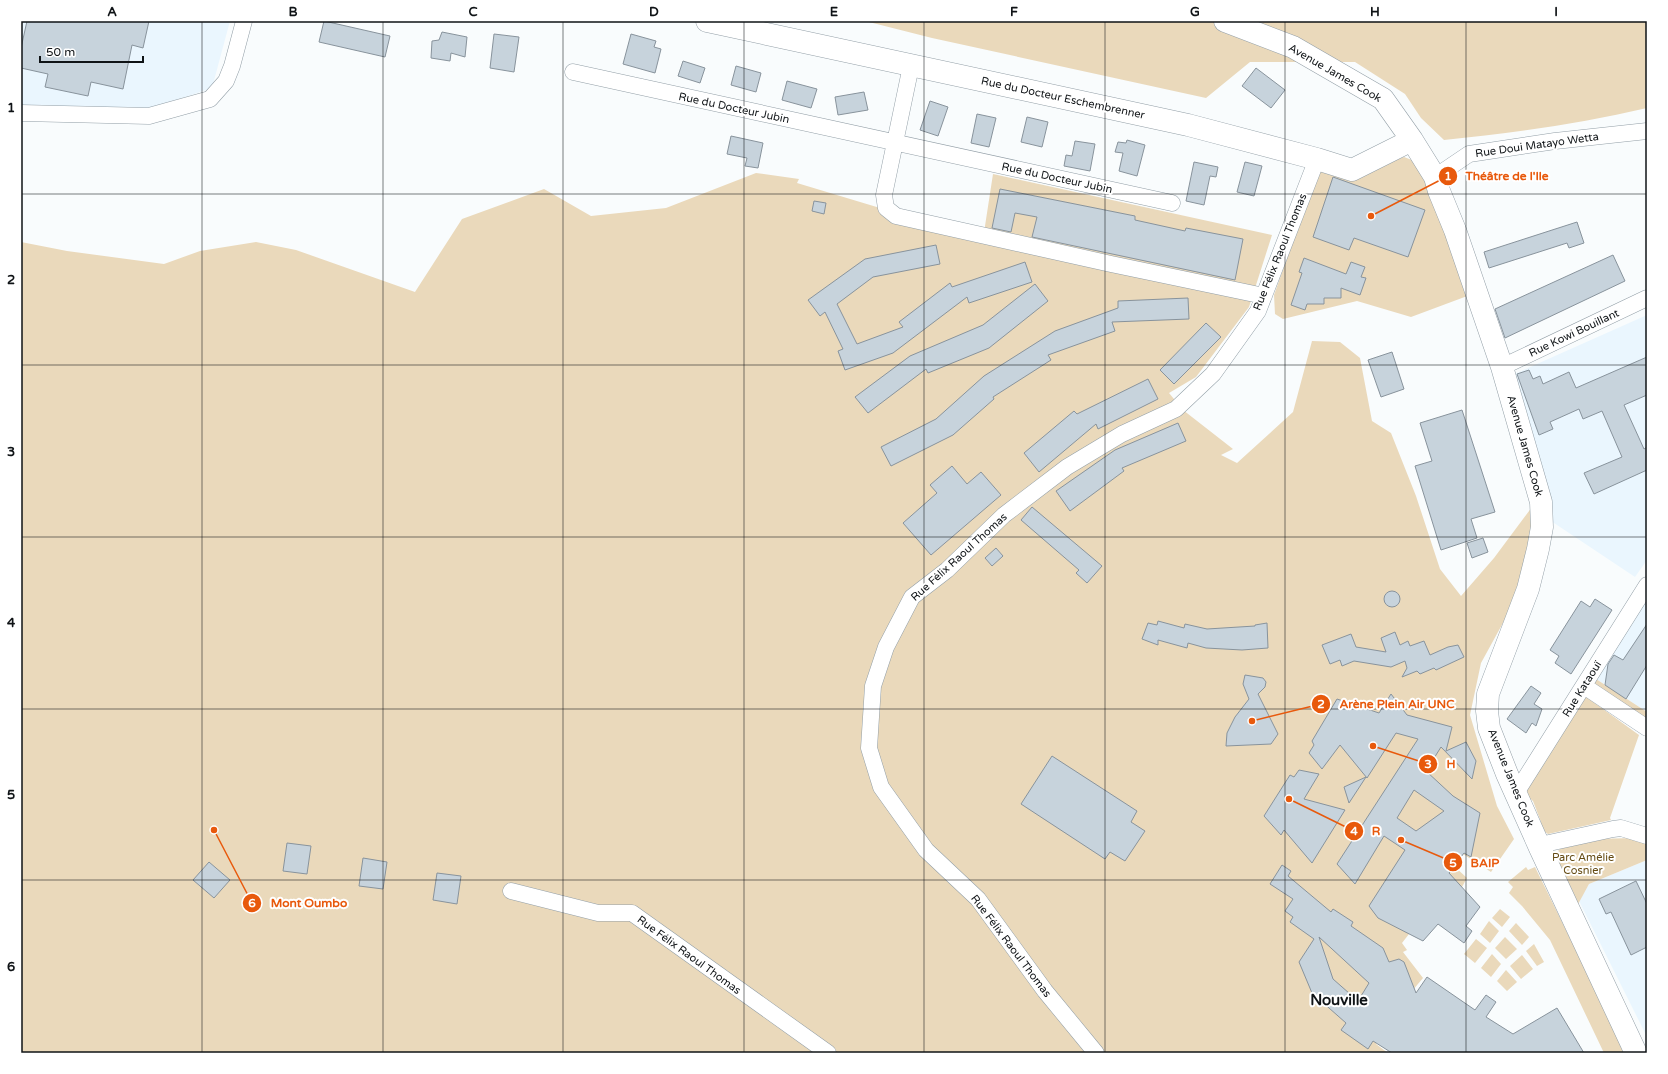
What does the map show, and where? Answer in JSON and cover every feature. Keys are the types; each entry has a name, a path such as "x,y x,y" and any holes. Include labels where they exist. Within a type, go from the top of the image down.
{"main road":[{"name":"Rue du Docteur Eschembrenner","path":"707,21 911,66 1188,124 1352,170 1412,140"},
{"name":"Avenue James Cook","path":"1225,21 1293,47 1382,99 1412,140 1434,177 1458,237 1502,367 1541,502 1542,520 1538,549 1528,589 1488,694 1487,711 1489,728 1540,848 1636,1053"}],"street":[{"path":"21,113 149,116 210,99 226,81 232,66 244,21"},
{"path":"911,66 884,195 886,208 896,216 1111,264 1264,296"},
{"name":"Rue du Docteur Jubin","path":"573,72 1172,203"},
{"name":"Rue Doui Matayo Wetta","path":"1434,177 1469,154 1555,141 1647,131"},
{"name":"Rue Félix Raoul Thomas","path":"1096,1053 1045,991 978,899 926,850 881,787 868,748 873,686 886,647 912,597 947,570 1004,515 1067,467 1122,434 1176,409 1212,374 1253,318 1264,296 1317,159"},
{"name":"Rue Kowi Bouillant","path":"1502,367 1647,298"},
{"name":"Rue Kataouï","path":"1516,793 1647,585"},
{"path":"1584,686 1647,728"},
{"path":"1540,848 1549,843 1621,828 1647,836"},
{"name":"Rue Félix Raoul Thomas","path":"511,891 598,913 632,913 828,1053"}],"shaded area":[{"path":"21,21 230,21 212,88 149,109 21,106"},
{"path":"1647,315 1647,560 1635,577 1548,519 1510,376"},
{"path":"1647,598 1647,712 1596,679"},
{"path":"1647,860 1647,1037 1579,901 1589,884"}],"green space":[{"path":"865,21 1647,21 1647,108 1597,119 1444,140 1421,118 1405,94 1355,62 1250,62 1206,98 932,38"},
{"path":"1404,157 1417,162 1442,213 1470,295 1411,317 1357,301 1283,319 1275,314 1274,295 1319,169 1352,176"},
{"path":"756,173 799,179 797,183 983,239 993,174 1272,235 1249,307 1196,377 1169,393 1183,410 1233,449 1221,455 1237,463 1293,412 1312,341 1340,342 1360,358 1372,421 1391,433 1416,496 1440,569 1461,596 1494,558 1535,503 1521,590 1481,663 1470,715 1497,806 1514,839 1491,872 1463,854 1454,866 1467,878 1462,887 1409,934 1402,943 1407,950 1403,952 1423,978 1407,997 1376,1044 1388,1053 21,1053 21,242 67,251 164,264 200,251 256,242 296,250 415,292 462,219 544,189 591,216 666,208"},
{"path":"1596,679 1647,712 1647,719 1594,683"},
{"path":"1585,696 1639,735 1610,818 1611,820 1548,834 1539,828 1541,822 1533,801 1523,793"},
{"name":"Parc Amélie Cosnier","path":"1636,838 1647,841 1647,860 1589,884 1576,908 1561,876 1556,853 1566,843 1592,839"},
{"path":"1526,867 1528,870 1535,867 1592,983 1624,1053 1604,1053 1550,940 1522,906 1509,893 1513,887 1508,882"},
{"path":"1500,909 1510,917 1502,927 1492,918"},
{"path":"1489,921 1499,931 1490,943 1480,934"},
{"path":"1516,923 1529,937 1522,945 1509,931"},
{"path":"1505,937 1517,949 1506,959 1495,948"},
{"path":"1476,939 1487,948 1475,963 1464,954"},
{"path":"1534,944 1544,962 1537,966 1526,951"},
{"path":"1492,954 1501,964 1491,977 1481,968"},
{"path":"1522,955 1533,969 1521,979 1510,966"},
{"path":"1506,970 1517,982 1507,991 1497,981"}],"building":[{"path":"27,21 149,21 143,48 132,45 123,89 91,82 88,96 45,87 48,74 21,68 21,48"},
{"path":"324,21 390,36 385,57 319,42"},
{"path":"442,32 467,37 465,57 451,53 450,61 431,58 432,41 439,40"},
{"path":"494,34 519,37 514,72 490,68"},
{"path":"631,34 656,41 654,47 661,49 655,73 623,64"},
{"path":"683,61 705,68 700,83 678,76"},
{"path":"736,66 761,73 756,92 731,85"},
{"path":"1256,68 1285,90 1271,108 1242,86"},
{"path":"787,81 817,89 811,108 782,100"},
{"path":"864,92 868,110 838,115 835,97"},
{"path":"930,101 948,107 938,136 920,130"},
{"path":"977,114 996,118 989,147 971,143"},
{"path":"1027,117 1048,122 1042,147 1021,142"},
{"path":"731,136 763,143 758,168 745,166 747,158 727,154"},
{"path":"1127,140 1145,145 1137,176 1119,171 1123,153 1115,152 1118,142 1126,143"},
{"path":"1075,141 1095,144 1090,171 1064,166 1066,155 1072,156"},
{"path":"1194,162 1218,167 1216,177 1210,176 1204,205 1186,201"},
{"path":"1245,162 1262,166 1254,196 1237,192"},
{"path":"1333,177 1425,210 1408,257 1354,238 1349,250 1313,237"},
{"path":"1000,189 1135,216 1135,220 1185,231 1186,228 1243,239 1235,280 1032,237 1037,217 1015,213 1011,232 992,228"},
{"path":"814,201 826,203 824,214 812,211"},
{"path":"1577,222 1584,243 1569,248 1567,243 1489,268 1484,252"},
{"path":"936,245 940,264 873,277 837,304 857,344 903,327 899,322 950,283 952,287 1025,262 1032,282 969,303 967,297 893,353 845,370 838,351 843,349 825,312 820,316 808,300 865,259"},
{"path":"1613,255 1625,281 1505,338 1495,309"},
{"path":"1304,258 1346,274 1351,262 1365,267 1361,277 1366,278 1360,295 1341,288 1341,298 1324,298 1324,304 1307,304 1305,310 1291,305 1302,273 1299,272"},
{"path":"1035,284 1048,301 989,348 928,373 926,369 868,413 855,397 910,356 983,325"},
{"path":"1188,298 1189,319 1112,322 1115,331 1048,355 1051,360 993,397 994,399 953,435 891,466 881,447 936,419 984,376 1055,331 1118,308 1118,301"},
{"path":"1206,323 1221,337 1174,384 1160,370"},
{"path":"1392,352 1404,389 1381,397 1368,360"},
{"path":"1647,357 1647,395 1624,405 1644,449 1647,447 1647,470 1594,494 1584,473 1622,457 1602,411 1583,419 1579,409 1550,422 1553,429 1539,435 1517,374 1529,370 1533,379 1540,376 1543,384 1569,372 1576,388"},
{"path":"1148,379 1158,399 1098,429 1096,424 1039,472 1024,453 1074,411 1077,414"},
{"path":"1462,410 1495,512 1471,519 1477,538 1441,550 1415,466 1432,461 1420,423"},
{"path":"1178,423 1186,441 1122,468 1124,471 1070,511 1056,491 1115,450"},
{"path":"952,466 967,484 981,472 1001,495 931,555 903,523 937,493 930,485"},
{"path":"1032,507 1102,566 1087,583 1076,573 1079,570 1021,520"},
{"path":"1483,538 1488,552 1472,558 1467,543"},
{"path":"996,548 1003,556 992,566 985,558"},
{"path":"1392,591 1399,596 1400,599 1395,606 1392,607 1385,602 1384,599 1389,592"},
{"path":"1595,599 1612,610 1571,674 1555,663 1559,656 1550,650 1581,601 1590,607"},
{"path":"1158,621 1184,628 1185,624 1207,629 1255,626 1267,623 1268,648 1242,650 1206,648 1188,643 1187,648 1158,640 1158,645 1142,639 1148,623 1157,625"},
{"path":"1647,624 1647,665 1626,699 1605,685 1608,664 1614,655 1623,660"},
{"path":"1395,632 1400,645 1408,641 1410,646 1424,641 1430,655 1448,647 1458,645 1464,657 1436,670 1434,668 1420,674 1417,671 1402,677 1407,668 1405,661 1391,667 1354,661 1342,666 1340,660 1330,664 1322,645 1351,634 1356,647 1386,652 1381,638"},
{"path":"1245,675 1263,678 1266,682 1265,687 1258,694 1278,734 1271,744 1226,746 1227,733 1235,717 1249,699 1243,684"},
{"path":"1531,686 1541,693 1534,704 1542,709 1536,726 1532,723 1526,733 1507,719"},
{"path":"1391,694 1407,715 1452,727 1446,751 1466,742 1476,761 1472,779 1441,747 1426,771 1453,796 1480,813 1471,857 1464,853 1449,873 1480,907 1466,926 1472,931 1464,943 1438,924 1423,941 1378,918 1369,906 1405,850 1384,836 1355,884 1337,864 1418,739 1396,733 1367,778 1340,745 1322,769 1309,753 1314,745 1312,741 1337,699 1379,713","holes":["1414,790 1444,811 1416,831 1397,818"]},
{"path":"1052,756 1137,811 1131,822 1145,831 1125,861 1110,852 1105,859 1021,804"},
{"path":"1299,770 1319,774 1304,799 1345,810 1312,863 1284,830 1281,835 1264,816 1290,775 1294,777"},
{"path":"1366,777 1349,803 1344,787"},
{"path":"287,843 311,846 307,874 283,871"},
{"path":"363,858 387,862 383,889 359,886"},
{"path":"209,862 230,880 214,898 193,880"},
{"path":"1282,865 1291,871 1288,876 1331,912 1333,909 1353,922 1351,926 1383,948 1389,962 1399,959 1404,962 1416,993 1427,977 1475,1010 1486,995 1496,1002 1486,1017 1513,1034 1557,1008 1584,1053 1392,1053 1373,1041 1368,1049 1341,1030 1346,1023 1312,993 1299,962 1314,939 1290,922 1293,917 1285,911 1293,899 1270,884","holes":["1319,937 1369,983 1358,1001 1333,979"]},
{"path":"437,873 461,876 457,904 433,900"},
{"path":"1636,881 1647,904 1647,947 1631,955 1611,912 1606,914 1599,899"}],"place":[{"name":"Théâtre de l'Ile","path":"1371,216"},
{"name":"Arène Plein Air UNC","path":"1252,721"},
{"name":"H","path":"1373,746"},
{"name":"R","path":"1289,799"},
{"name":"Mont Oumbo","path":"214,830"},
{"name":"BAIP","path":"1401,840"}],"district":[{"name":"Nouville","path":"1339,1000"}]}
